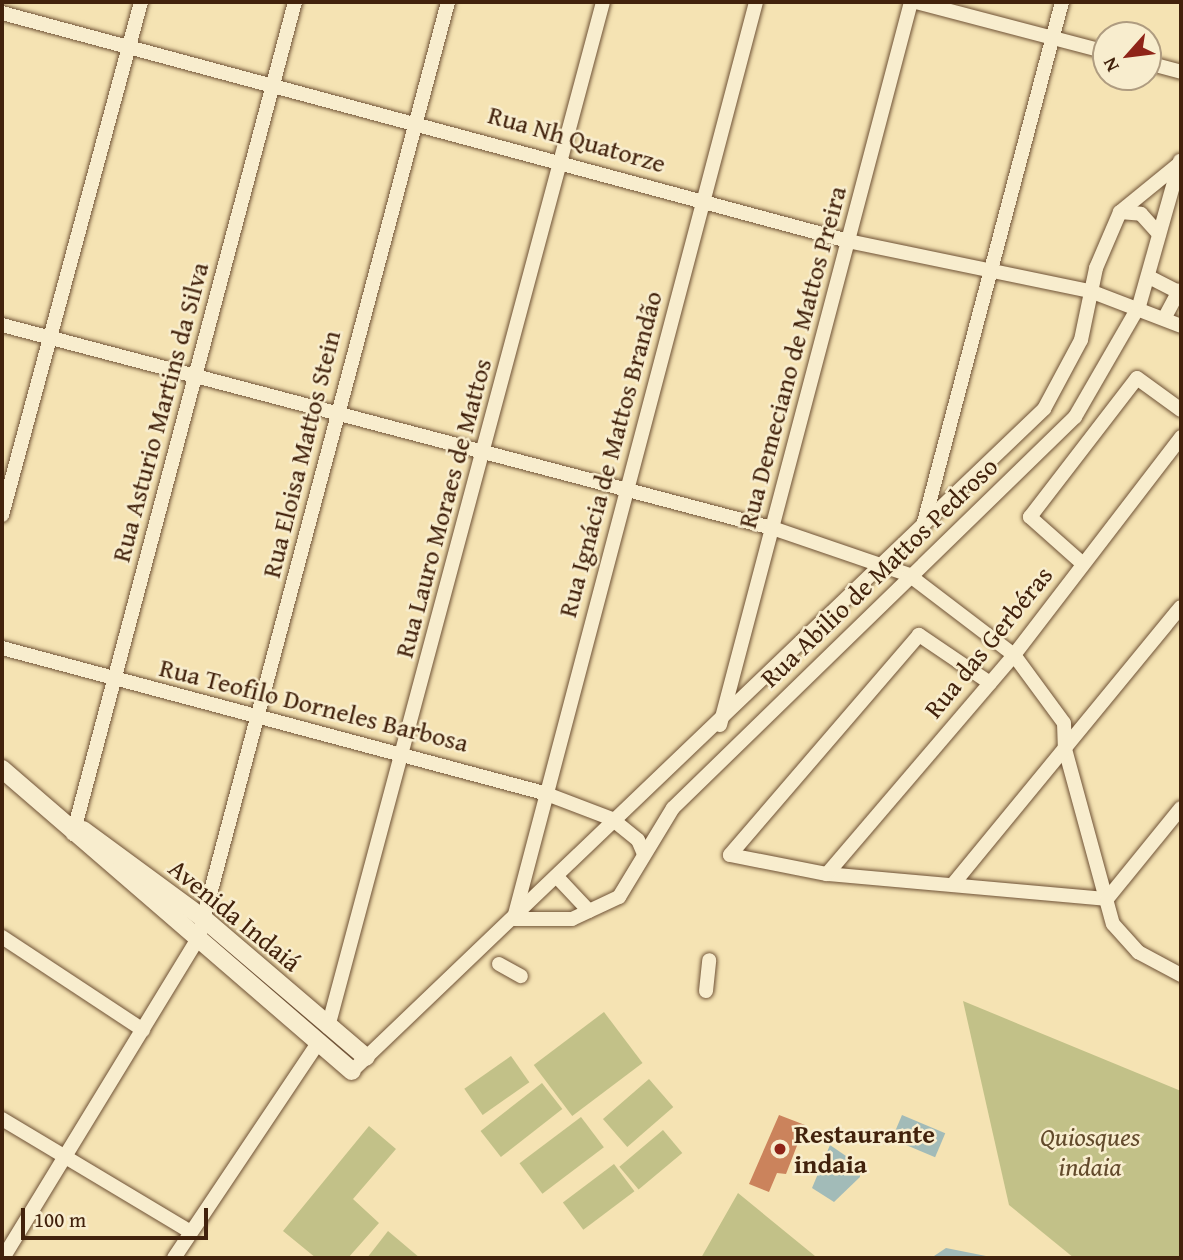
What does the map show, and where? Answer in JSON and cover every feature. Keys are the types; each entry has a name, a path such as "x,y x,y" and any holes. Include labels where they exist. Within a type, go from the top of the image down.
{"street":[{"path":"2,515 141,2"},
{"name":"Rua Asturio Martins da Silva","path":"71,827 115,680 295,2"},
{"name":"Rua Eloisa Mattos Stein","path":"4,1258 198,939 261,716 335,412 448,2"},
{"name":"Rua Lauro Moraes de Mattos","path":"328,1027 563,160 603,2"},
{"name":"Rua Ignácia de Mattos Brandão","path":"514,919 544,793 757,2"},
{"name":"Rua Demeciano de Mattos Preira","path":"720,725 911,2"},
{"path":"916,2 1092,48"},
{"path":"922,527 995,273 1062,2"},
{"name":"Rua Nh Quatorze","path":"2,13 130,43 417,120 848,242 1090,291 1139,306 1181,326"},
{"path":"1162,67 1181,72"},
{"name":"Rua Abilio de Mattos Pedroso","path":"352,1072 558,878 612,819 720,725 880,563 922,527 1059,387 1081,340 1090,291 1120,212 1181,160"},
{"name":"Rua Abilio de Mattos Pedroso","path":"514,919 547,923 589,911 619,897 673,808 910,573 1075,417 1139,306 1151,278 1158,234 1181,160"},
{"path":"1120,212 1141,214 1158,234"},
{"path":"1151,278 1180,292 1166,317"},
{"path":"2,325 627,488 772,528 910,573 1015,652 1064,723 1065,749 1113,924 1138,952 1180,972"},
{"path":"1083,564 1030,517 1137,378 1181,410"},
{"name":"Rua das Gerbéras","path":"827,874 1015,652 1181,437"},
{"path":"954,883 1181,607"},
{"path":"989,683 919,635 730,855 827,874 954,883 1107,899"},
{"name":"Rua Teofilo Dorneles Barbosa","path":"2,648 115,680 404,751 544,793 612,819 638,840 643,854"},
{"name":"Avenida Indaiá","path":"2,769 352,1072"},
{"path":"1107,899 1181,808"},
{"name":"Avenida Indaiá","path":"71,827 203,918 366,1057"},
{"path":"558,878 589,911"},
{"path":"2,937 143,1030"},
{"path":"706,991 709,961"},
{"path":"499,964 521,976"},
{"path":"174,1258 318,1043"},
{"path":"2,1119 191,1231"}],"green space":[{"name":"Quiosques indaia","path":"963,1001 1181,1091 1181,1258 1074,1258 1009,1205"},
{"path":"604,1012 643,1063 572,1116 534,1065"},
{"path":"511,1056 529,1082 483,1115 464,1089"},
{"path":"649,1079 673,1107 627,1147 603,1119"},
{"path":"542,1083 562,1109 501,1157 481,1131"},
{"path":"581,1117 604,1147 542,1194 520,1163"},
{"path":"369,1126 396,1149 353,1199 379,1223 348,1258 316,1258 283,1231"},
{"path":"663,1130 682,1153 639,1190 619,1167"},
{"path":"614,1164 634,1191 583,1230 563,1203"},
{"path":"738,1193 815,1256 818,1258 701,1258"},
{"path":"388,1231 420,1258 367,1258"}],"water":[{"path":"902,1115 945,1133 935,1157 892,1139"},
{"path":"830,1145 859,1165 860,1177 834,1202 812,1188"},
{"path":"946,1248 986,1256 991,1258 931,1258"}],"building":[{"name":"Restaurante indaia","path":"779,1115 805,1125 786,1174 777,1173 769,1192 749,1184"}],"place":[{"name":"Restaurante indaia","path":"780,1149"}]}
